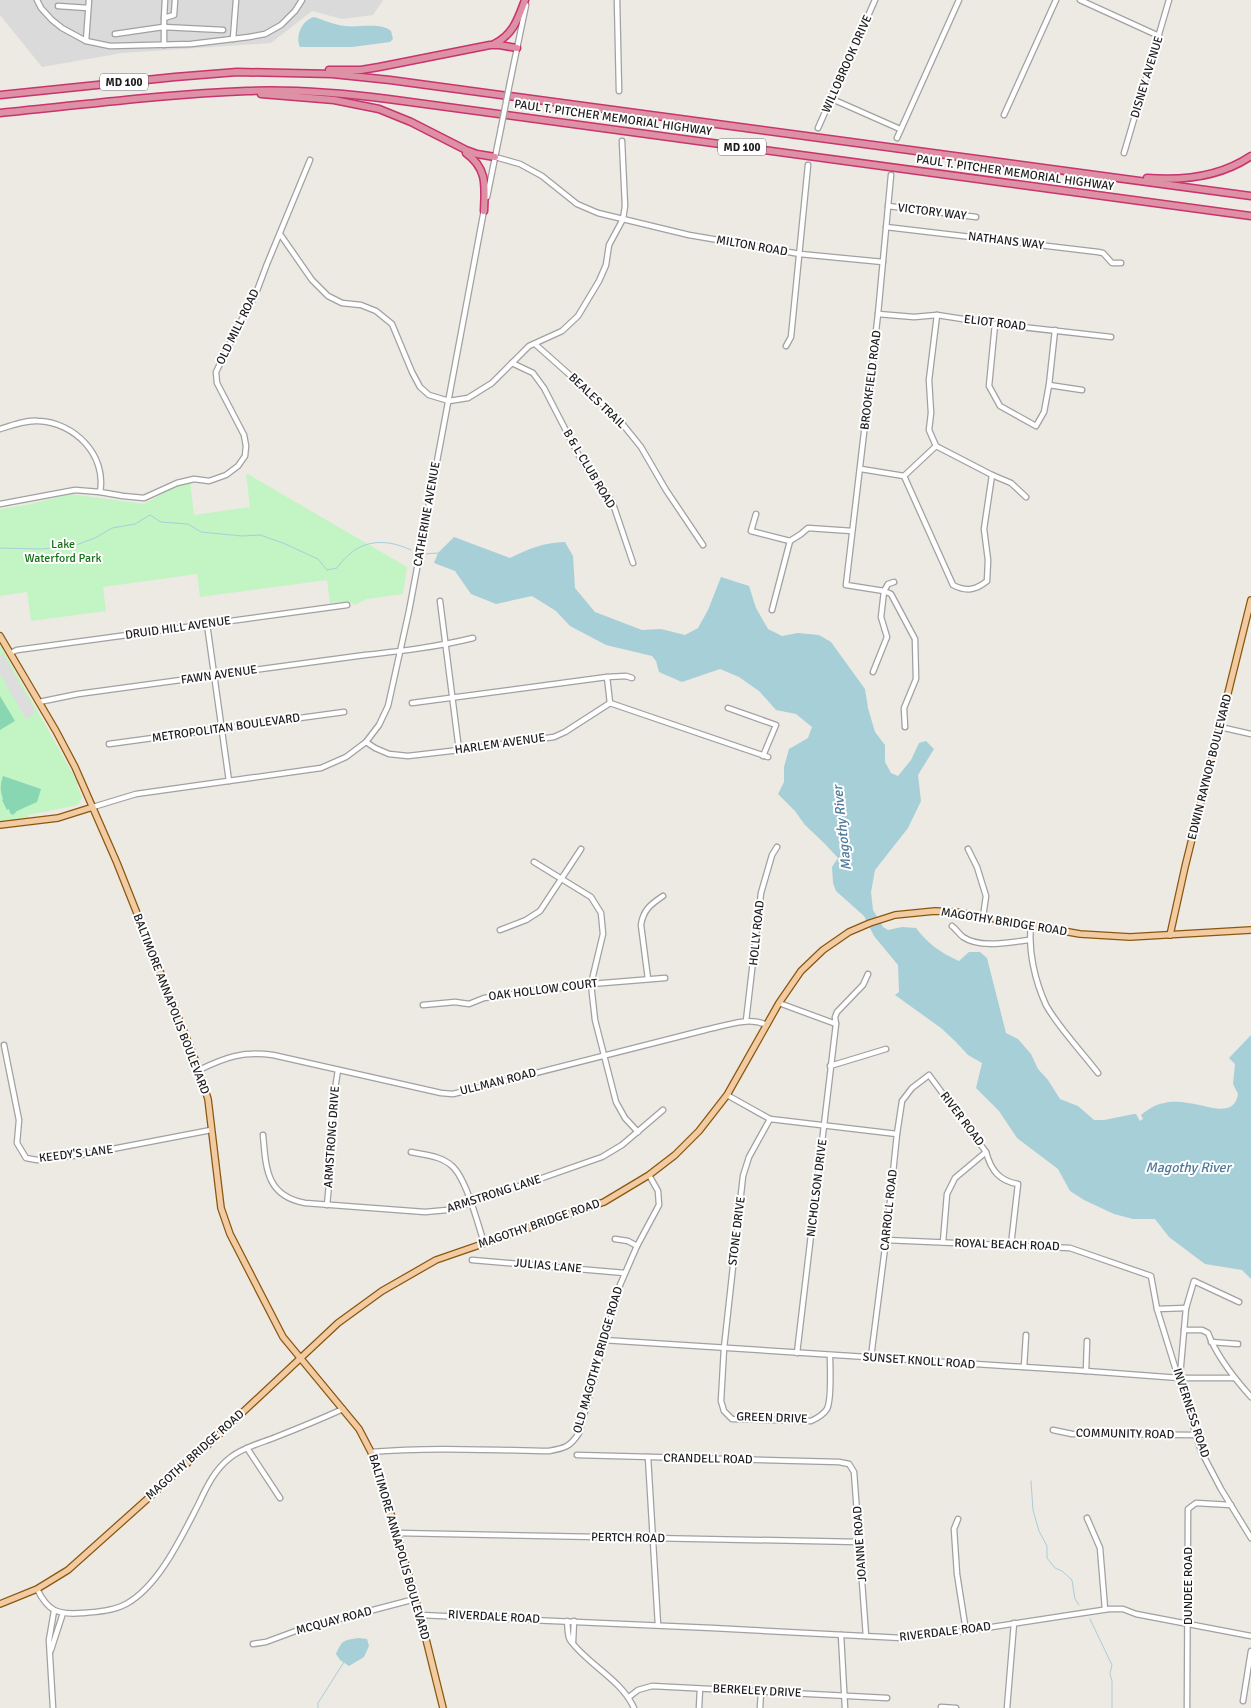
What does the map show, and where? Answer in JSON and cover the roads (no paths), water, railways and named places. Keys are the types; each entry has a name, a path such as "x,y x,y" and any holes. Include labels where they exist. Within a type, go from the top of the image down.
{"highway":[{"path":"266,72 301,69 361,70 490,45 500,41 514,26 526,0"},
{"path":"490,45 516,48"},
{"name":"PAUL T. PITCHER MEMORIAL HIGHWAY","path":"0,95 206,74 266,72 332,74 390,80 1251,196"},
{"path":"248,91 264,95 334,100 371,107 394,115 477,154 495,157"},
{"name":"PAUL T. PITCHER MEMORIAL HIGHWAY","path":"0,113 183,95 248,91 330,92 1251,216"},
{"path":"450,142 472,157 481,169 485,185 484,211"},
{"path":"997,162 1147,178 1180,179 1219,172 1251,156"}],"main road":[{"name":"EDWIN RAYNOR BOULEVARD","path":"1170,935 1185,867 1249,618 1251,600"},
{"name":"BALTIMORE ANNAPOLIS BOULEVARD","path":"0,636 67,751 93,807 199,1070 208,1099 220,1208 230,1234 283,1337 359,1429 371,1452 397,1533 443,1708"},
{"path":"0,825 58,818 93,807"},
{"name":"MAGOTHY BRIDGE ROAD","path":"0,1604 37,1588 68,1570 90,1552 338,1323 382,1291 436,1260 604,1202 649,1175 675,1155 699,1131 727,1094 801,971 812,959 849,932 882,918 907,913 935,911 983,917 1080,934 1130,936 1251,930"}],"street":[{"path":"37,0 41,8 62,28 86,40 110,46 191,44 265,34 281,24 295,11 302,0"},
{"path":"86,40 88,0"},
{"path":"164,44 165,0"},
{"path":"164,18 174,15 174,0"},
{"path":"233,39 236,0"},
{"name":"CATHERINE AVENUE","path":"93,807 136,794 321,768 346,757 366,742 379,724 388,706 409,611 484,211 526,0"},
{"path":"617,0 620,91"},
{"name":"WILLOBROOK DRIVE","path":"818,128 875,0"},
{"path":"897,138 959,0"},
{"path":"1004,115 1056,0"},
{"path":"1080,0 1159,36"},
{"name":"DISNEY AVENUE","path":"1124,153 1169,0"},
{"path":"58,6 88,8"},
{"path":"115,34 163,27 223,30"},
{"path":"832,99 900,129"},
{"path":"280,234 312,280 328,296 342,303 361,305 376,312 392,324 412,372 420,386 429,395 449,401 468,398 492,383 529,346 562,331 578,316 600,281 606,265 608,245 623,219 625,206 622,141"},
{"name":"MILTON ROAD","path":"495,157 520,164 542,176 577,204 598,213 689,235 800,254 883,262"},
{"name":"OLD MILL ROAD","path":"0,504 75,490 144,498 177,482 194,479 209,480 226,475 238,466 245,456 244,435 218,383 216,372 255,296 310,160"},
{"path":"786,346 791,336 808,165"},
{"name":"BROOKFIELD ROAD","path":"884,591 846,585 878,314 891,175"},
{"name":"VICTORY WAY","path":"888,206 976,217"},
{"name":"NATHANS WAY","path":"886,227 1098,252 1103,253 1112,263 1121,263"},
{"name":"ELIOT ROAD","path":"878,314 914,317 937,315 995,324 1111,337"},
{"path":"937,315 929,380 931,413 929,430 936,446 1010,483 1026,497"},
{"path":"995,324 989,386 1000,406 1036,426 1044,412 1055,330"},
{"name":"BEALES TRAIL","path":"535,344 616,416 641,447 666,490 703,545"},
{"name":"B & L CLUB ROAD","path":"512,363 533,373 544,388 585,466 612,501 633,563"},
{"path":"1049,385 1082,390"},
{"path":"0,430 23,422 38,420 56,424 72,431 90,448 95,457 101,480 100,492"},
{"path":"904,476 936,446"},
{"path":"860,469 904,476"},
{"path":"904,476 953,585 962,590 981,586 987,580 988,560 984,529 992,475"},
{"path":"756,514 751,531 790,541"},
{"path":"772,610 790,541 808,528 852,531"},
{"path":"873,672 887,636 881,618 884,591 888,584 894,582"},
{"path":"884,591 891,594 895,600 915,639 916,679 904,708 905,727"},
{"path":"440,601 459,750"},
{"name":"DRUID HILL AVENUE","path":"10,653 17,650 347,605"},
{"path":"207,624 230,781"},
{"name":"FAWN AVENUE","path":"39,702 78,694 445,645 472,638"},
{"path":"412,703 607,677 626,676 632,678"},
{"path":"607,677 610,703 766,757 776,725 728,708"},
{"name":"HARLEM AVENUE","path":"366,742 389,754 408,756 554,737 610,703"},
{"name":"METROPOLITAN BOULEVARD","path":"109,744 344,712"},
{"path":"1220,727 1251,734"},
{"name":"HOLLY ROAD","path":"746,1021 761,893 772,855 777,846"},
{"path":"500,930 526,920 540,911 581,849"},
{"path":"968,849 977,867 986,896 983,917"},
{"path":"534,862 590,897 601,913 604,934 591,984 596,1020 616,1102 625,1118 638,1132"},
{"path":"648,979 642,919 651,903 663,896"},
{"path":"1032,925 1029,940 1038,981 1046,1005 1098,1073"},
{"path":"952,926 964,938 975,942 999,943 1029,940"},
{"name":"NICHOLSON DRIVE","path":"797,1353 836,1024 835,1016 863,985 868,974"},
{"name":"OAK HOLLOW COURT","path":"423,1005 456,1002 469,1004 484,998 591,984 665,978"},
{"path":"780,1003 836,1024"},
{"name":"ULLMAN ROAD","path":"199,1070 237,1054 257,1053 453,1094 746,1021 761,1022 768,1025"},
{"name":"KEEDY'S LANE","path":"4,1045 19,1120 17,1143 26,1158 37,1160 81,1155 211,1130"},
{"path":"830,1066 886,1049"},
{"name":"ARMSTRONG DRIVE","path":"327,1205 332,1154 332,1108 338,1070"},
{"name":"CARROLL ROAD","path":"871,1357 902,1102 912,1088 929,1075"},
{"name":"RIVER ROAD","path":"929,1075 986,1152 990,1165 997,1176 1018,1184 1011,1245"},
{"path":"727,1094 770,1119 824,1127 897,1134"},
{"name":"ARMSTRONG LANE","path":"263,1135 266,1167 272,1182 285,1196 297,1202 425,1212 447,1210 471,1203 602,1157 622,1145 663,1110"},
{"name":"STONE DRIVE","path":"724,1348 743,1176 749,1157 770,1119"},
{"path":"411,1152 438,1158 453,1166 462,1180 484,1243"},
{"path":"943,1242 947,1194 955,1178 986,1152"},
{"name":"OLD MAGOTHY BRIDGE ROAD","path":"371,1452 433,1449 549,1451 563,1449 572,1443 579,1433 603,1340 620,1285 637,1246 659,1205 658,1191 649,1175"},
{"path":"615,1238 628,1241 637,1246"},
{"name":"ROYAL BEACH ROAD","path":"886,1240 1070,1248 1151,1276 1157,1309"},
{"name":"JULIAS LANE","path":"472,1260 625,1273"},
{"path":"1179,1378 1186,1308 1194,1281 1238,1302"},
{"path":"1157,1309 1186,1308"},
{"name":"INVERNESS ROAD","path":"1157,1309 1201,1452 1251,1538"},
{"path":"1184,1330 1206,1331 1234,1378 1251,1397"},
{"path":"1024,1367 1026,1335"},
{"name":"SUNSET KNOLL ROAD","path":"603,1340 1179,1378 1234,1378"},
{"path":"1086,1371 1087,1341"},
{"path":"1211,1342 1238,1344"},
{"name":"GREEN DRIVE","path":"724,1348 721,1400 724,1411 732,1418 811,1421 820,1417 827,1408 829,1398 830,1356"},
{"path":"37,1588 42,1600 54,1611 107,1610 125,1605 136,1597 153,1579 173,1554 212,1477 231,1457 247,1448 343,1409"},
{"name":"COMMUNITY ROAD","path":"1053,1430 1072,1434 1197,1436"},
{"path":"247,1448 280,1498"},
{"name":"CRANDELL ROAD","path":"577,1455 839,1462"},
{"path":"648,1457 658,1625"},
{"name":"JOANNE ROAD","path":"839,1462 849,1464 854,1472 866,1636"},
{"name":"DUNDEE ROAD","path":"1187,1708 1188,1509 1196,1503 1231,1505"},
{"path":"1087,1518 1100,1548 1105,1609"},
{"path":"958,1519 954,1529 957,1574 966,1631"},
{"name":"PERTCH ROAD","path":"397,1533 859,1542"},
{"name":"MCQUAY ROAD","path":"253,1644 266,1642 301,1629 415,1599"},
{"name":"RIVERDALE ROAD","path":"420,1615 905,1638 966,1631 1105,1609 1123,1609 1136,1614 1251,1636"},
{"path":"53,1708 50,1632 54,1611"},
{"path":"51,1652 63,1612"},
{"path":"567,1621 569,1639 578,1650 629,1697 634,1708"},
{"path":"573,1642 575,1621"},
{"path":"1007,1708 1014,1623"},
{"path":"841,1635 845,1708"},
{"path":"1243,1702 1251,1651"},
{"name":"BERKELEY DRIVE","path":"629,1697 638,1690 652,1686 887,1698"},
{"path":"699,1708 700,1689"},
{"path":"760,1708 761,1692"},
{"path":"941,1707 956,1708"}],"water":[{"path":"314,17 333,24 386,28 391,31 393,39 390,42 352,47 300,47 299,33 306,21"},
{"name":"Magothy River","path":"454,537 510,558 537,547 565,542 573,556 575,588 595,612 642,630 661,629 685,635 698,628 708,610 721,577 749,586 756,608 768,629 782,636 798,633 819,635 831,642 865,689 875,732 885,745 885,762 891,773 898,776 911,760 919,743 926,741 934,749 918,775 921,801 908,828 875,870 871,892 873,910 883,927 888,930 902,927 916,928 935,948 959,961 969,952 980,952 987,958 1006,1033 1018,1039 1031,1054 1038,1069 1048,1080 1060,1099 1078,1106 1094,1120 1136,1114 1140,1121 1143,1119 1141,1115 1149,1109 1158,1104 1171,1102 1188,1103 1218,1109 1231,1107 1238,1094 1233,1084 1235,1064 1229,1058 1251,1035 1251,1279 1242,1270 1205,1264 1169,1237 1155,1219 1133,1219 1114,1214 1070,1191 1058,1169 1017,1138 999,1111 976,1088 982,1063 968,1055 941,1028 895,995 899,992 898,965 874,936 864,916 836,891 833,883 832,867 838,858 805,825 795,811 778,794 784,782 784,767 789,749 808,738 812,727 796,714 776,710 759,691 739,677 720,669 682,682 659,672 656,661 652,656 606,645 570,626 556,611 532,596 496,604 471,594 455,571 434,563 438,553"},
{"path":"359,1638 367,1639 369,1646 364,1657 349,1666 340,1660 336,1654 344,1642"}],"waterway":[{"name":"Magothy River","path":"0,548 42,549 73,546 95,538 112,528 135,524 150,515 161,522 188,524 201,532 242,536 260,535 318,559 327,570 337,568 352,552 370,544 379,542 389,543 411,550"},
{"name":"Magothy River","path":"425,554 438,553"},
{"path":"1031,1481 1033,1510 1039,1531 1047,1546 1047,1558 1055,1568 1062,1571 1072,1580 1075,1599 1079,1605"},
{"path":"1090,1619 1112,1665 1110,1674 1112,1681 1112,1708"},
{"path":"318,1708 318,1703 344,1662"}],"park label":[{"name":"Lake Waterford Park","path":"63,551"}]}
